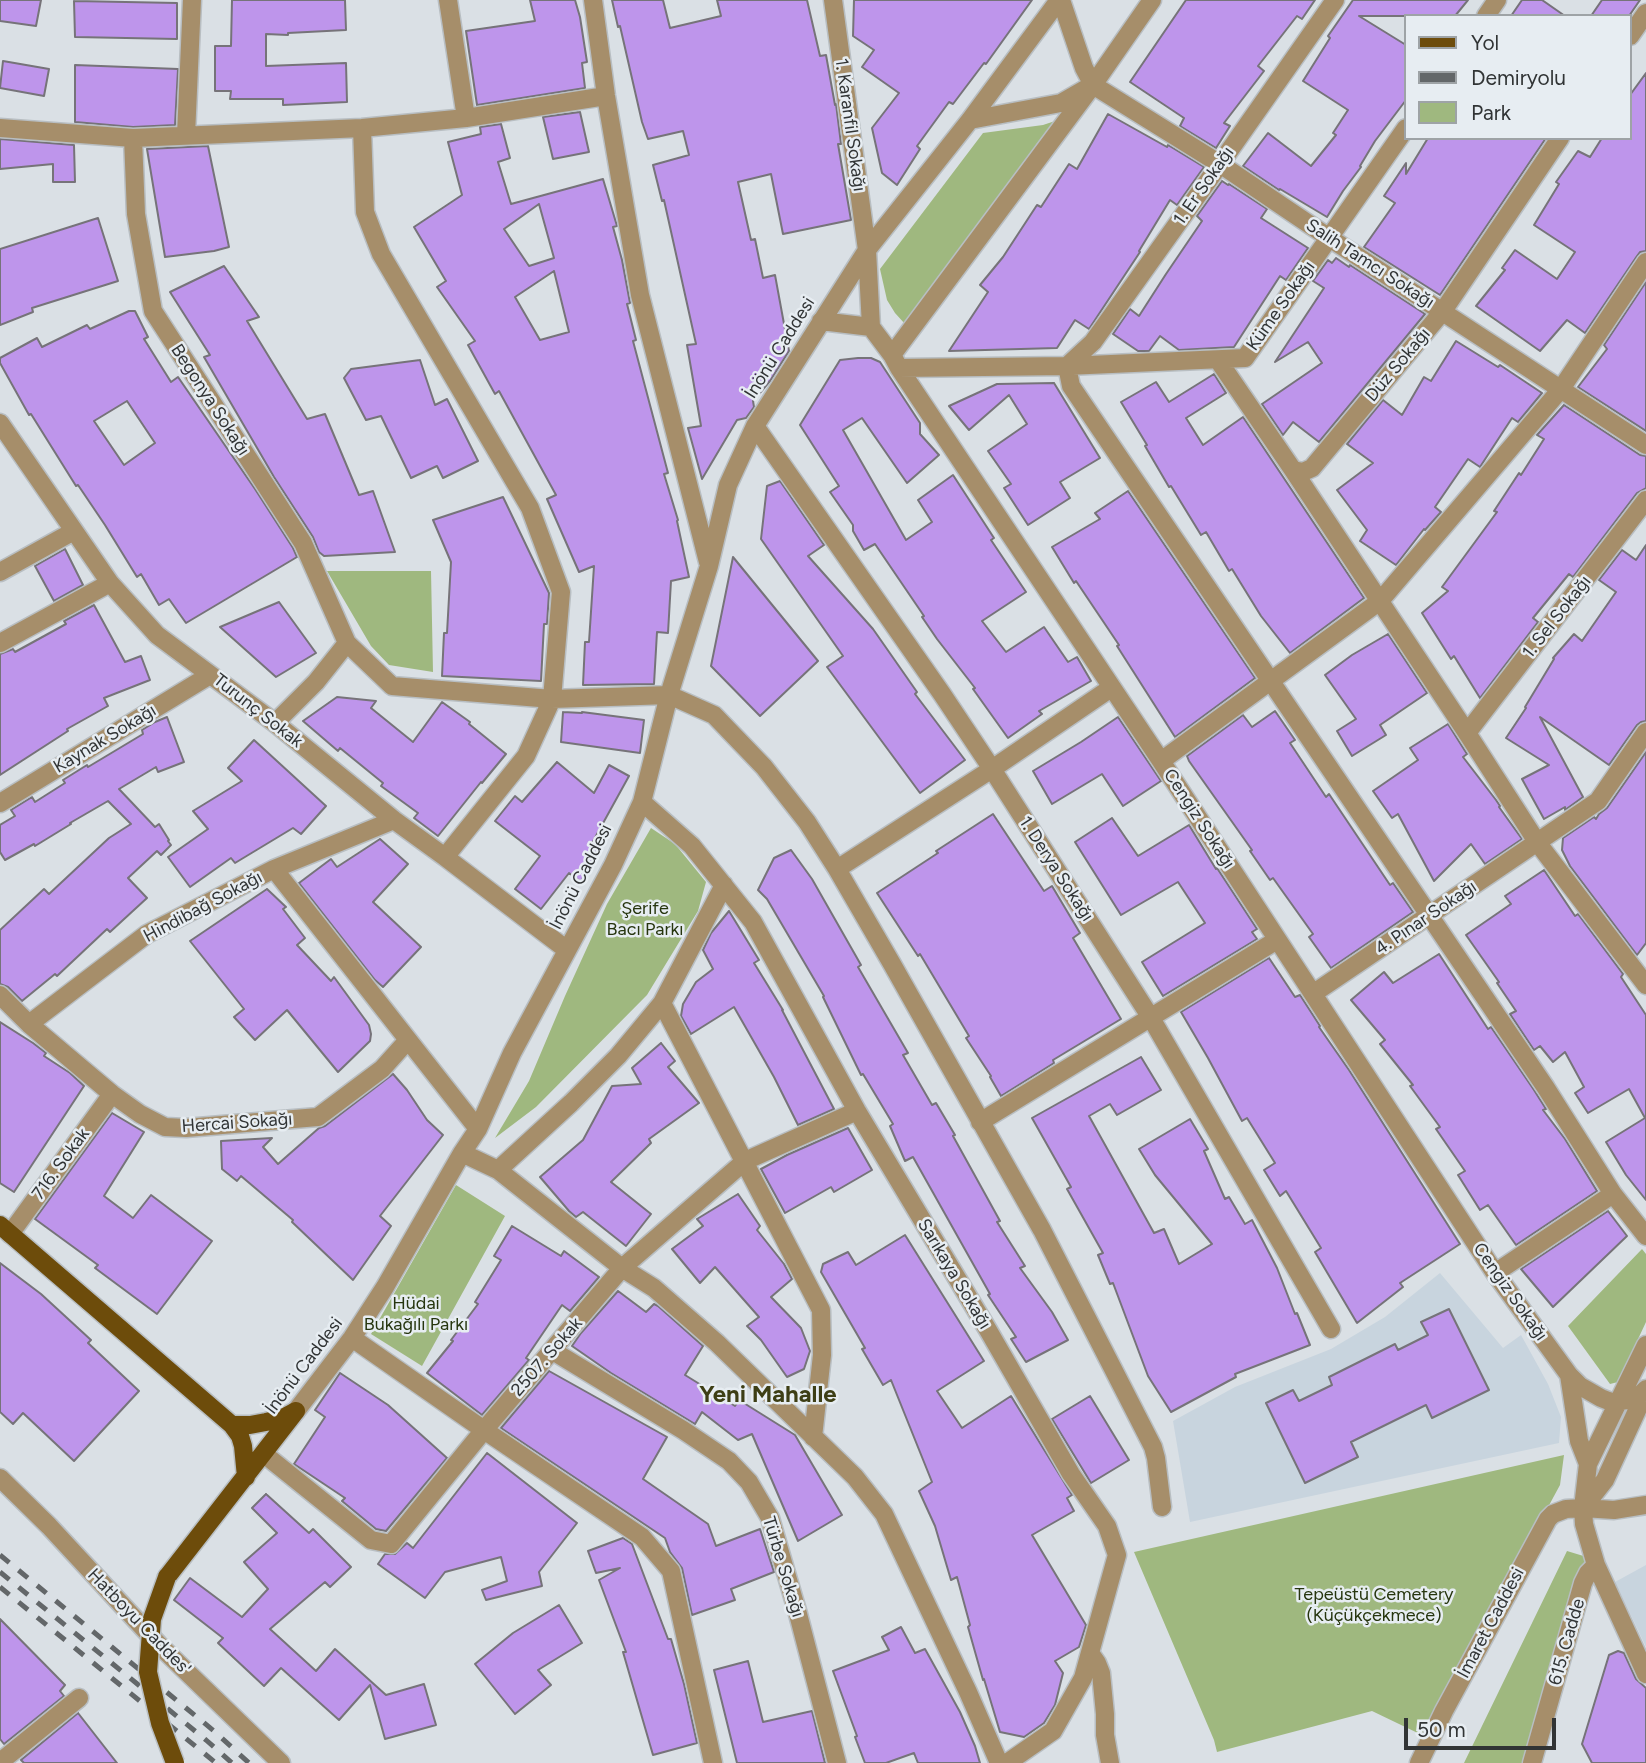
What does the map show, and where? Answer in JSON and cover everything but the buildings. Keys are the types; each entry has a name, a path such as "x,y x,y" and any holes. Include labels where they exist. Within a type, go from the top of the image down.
{"main road":[{"path":"5,1230 232,1425 243,1446 246,1477"},
{"path":"232,1425 266,1423 296,1411"},
{"name":"İnönü Caddesi","path":"175,1763 160,1723 148,1672 152,1619 167,1577 296,1411"}],"street":[{"path":"186,135 192,0"},
{"path":"448,0 466,118"},
{"path":"593,0 606,96 640,295 709,566"},
{"name":"1. Karanfil Sokağı","path":"832,0 867,250"},
{"path":"1060,0 1084,68 1093,85"},
{"name":"İnönü Caddesi","path":"296,1411 352,1338 385,1287 478,1129 512,1053 613,865 642,803 669,695 709,566 728,485 755,426 867,250 971,120 1060,0"},
{"path":"895,362 1152,0"},
{"name":"1. Er Sokağı","path":"1067,366 1093,342 1335,0"},
{"path":"1632,33 1646,13"},
{"path":"971,120 1061,103 1093,85"},
{"name":"Salih Tamcı Sokağı","path":"1093,85 1220,164 1646,445"},
{"path":"0,128 132,138 362,128 466,118 606,96"},
{"path":"362,128 365,212 381,254 530,508 561,592 552,698 526,755 445,857"},
{"name":"Küme Sokağı","path":"1218,360 1245,358 1404,131"},
{"name":"Begonya Sokağı","path":"132,138 136,214 153,310 303,542 347,643"},
{"name":"Düz Sokağı","path":"1293,470 1303,472 1312,468 1443,311 1559,140"},
{"path":"821,321 871,327 867,250"},
{"path":"1161,761 1380,601 1561,389 1646,262"},
{"name":"Cengiz Sokağı","path":"871,327 1161,761 1495,1273 1569,1375 1580,1386 1601,1398 1618,1402"},
{"path":"895,362 1067,366 1218,360 1537,842 1641,962 1646,985"},
{"path":"1067,366 1071,386 1546,1088 1613,1194 1646,1236"},
{"name":"Turunç Sokak","path":"0,423 110,583 157,635 275,723 394,820 567,950"},
{"name":"1. Derya Sokağı","path":"755,426 942,694 1151,1018 1331,1329"},
{"name":"1. Sel Sokağı","path":"1467,733 1646,500"},
{"path":"0,572 74,531"},
{"path":"0,643 110,583"},
{"path":"275,723 316,682 347,643 392,686 552,698 669,695 714,715 764,766 807,822 837,869 981,1122 1042,1230 1153,1447 1162,1507"},
{"name":"Kaynak Sokağı","path":"0,803 211,675"},
{"path":"837,869 1111,688"},
{"name":"4. Pınar Sokağı","path":"1314,993 1598,801 1646,732"},
{"name":"Sarıkaya Sokağı","path":"642,803 692,846 753,922 857,1111 1072,1474 1107,1526 1117,1555 1083,1678 1053,1731 1007,1763"},
{"name":"Hindibağ Sokağı","path":"29,1024 148,934 274,869 394,820"},
{"path":"274,869 478,1129"},
{"path":"498,1170 618,1056 662,1003 724,885"},
{"path":"981,1122 1277,940"},
{"name":"Hercai Sokağı","path":"0,995 29,1024 112,1094 140,1114 166,1127 186,1128 318,1117 383,1069 408,1040"},
{"path":"662,1003 821,1310 822,1356 813,1437"},
{"name":"716. Sokak","path":"5,1230 112,1094"},
{"name":"2507. Sokak","path":"264,1454 371,1540 391,1544 622,1268 744,1161 857,1111"},
{"path":"463,1153 498,1170 622,1268 654,1288 717,1343 855,1477 884,1514 999,1763"},
{"path":"1495,1273 1613,1194"},
{"path":"352,1338 642,1537 671,1571 713,1763"},
{"path":"1646,1345 1588,1464 1583,1508 1584,1524 1596,1565 1646,1674"},
{"name":"Türbe Sokağı","path":"553,1351 729,1461 749,1482 770,1518 799,1614 837,1763"},
{"name":"Cengiz Sokağı","path":"1569,1375 1579,1441 1588,1464"},
{"path":"1618,1402 1635,1398 1646,1390"},
{"path":"1583,1508 1605,1480 1646,1390"},
{"name":"Hatboyu Caddes'","path":"0,1478 49,1526 159,1645 281,1763"},
{"name":"İmaret Caddesi","path":"1419,1763 1542,1528 1553,1514 1566,1509 1614,1510 1646,1505"},
{"name":"615. Cadde","path":"1532,1763 1583,1583 1596,1565"},
{"path":"1090,1653 1101,1673 1105,1735 1110,1763"},
{"path":"0,1762 79,1698"}],"shaded area":[{"path":"1440,1273 1503,1348 1521,1335 1548,1384 1561,1417 1559,1443 1190,1522 1173,1421 1235,1387 1331,1349 1385,1317"},
{"path":"1646,1565 1646,1647 1615,1582"}],"green space":[{"path":"1061,119 905,324 887,300 880,269 983,133 1043,125"},
{"path":"327,571 431,571 433,672 389,665 371,646"},
{"name":"Şerife Bacı Parkı","path":"651,828 675,844 706,882 698,911 647,995 536,1107 495,1138 529,1081 607,904"},
{"name":"Hüdai Bukağılı Parkı","path":"456,1185 505,1216 422,1366 371,1334"},
{"path":"1642,1249 1646,1254 1646,1322 1618,1382 1610,1384 1568,1326"},
{"name":"Tepeüstü Cemetery (Küçükçekmece)","path":"1564,1455 1560,1485 1424,1736 1372,1711 1217,1752 1134,1552"},
{"path":"1567,1551 1590,1558 1528,1763 1464,1763"}],"railway":[{"path":"0,1555 214,1731 249,1763"},
{"path":"0,1572 232,1763"},
{"path":"0,1587 216,1763"}],"district":[{"name":"Yeni Mahalle","path":"768,1395"}]}
